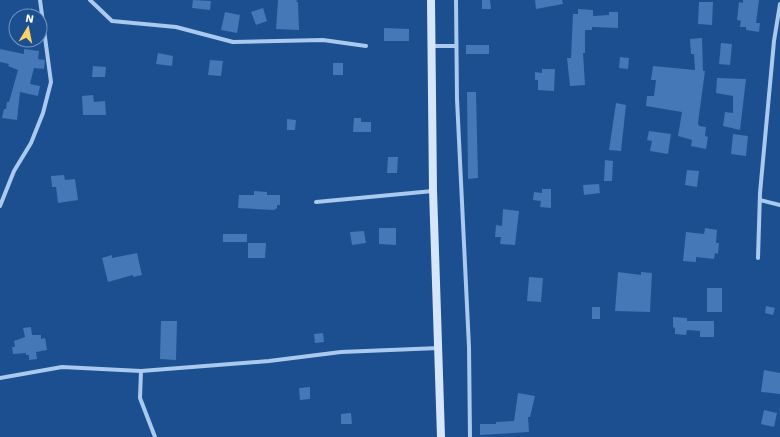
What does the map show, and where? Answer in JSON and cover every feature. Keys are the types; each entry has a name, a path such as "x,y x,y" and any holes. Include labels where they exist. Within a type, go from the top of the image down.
{"main road":[{"path":"431,0 433,190 441,437"}],"street":[{"path":"0,206 14,171 34,137 43,113 51,82 40,0"},
{"path":"90,0 112,21 176,27 233,42 323,40 366,46"},
{"path":"456,0 457,99 470,347 470,437"},
{"path":"758,258 760,200 774,41 780,4"},
{"path":"432,46 456,46"},
{"path":"316,202 433,190"},
{"path":"760,200 780,205"},
{"path":"0,378 62,367 141,371 269,361 341,352 439,348"},
{"path":"141,371 140,398 155,437"}],"building":[{"path":"193,0 211,1 210,10 192,8"},
{"path":"278,0 297,0 299,30 276,29"},
{"path":"482,0 490,0 491,9 482,9"},
{"path":"535,0 562,0 563,4 536,9"},
{"path":"743,0 759,0 756,23 760,23 759,32 746,30 746,27 740,27 741,21 737,20 739,2 743,3"},
{"path":"699,2 713,2 712,25 698,24"},
{"path":"263,8 267,21 256,25 251,12"},
{"path":"578,9 593,10 593,16 609,15 609,12 618,12 618,28 592,27 592,30 585,30 585,53 583,53 585,85 570,86 567,58 571,58 573,14 578,14"},
{"path":"225,12 240,15 237,33 221,30"},
{"path":"384,28 409,29 409,41 384,41"},
{"path":"702,38 703,71 705,71 698,123 699,126 706,127 705,136 708,137 706,149 691,146 692,140 678,136 682,112 646,106 647,96 654,96 656,80 651,80 653,66 695,70 694,54 691,54 690,39"},
{"path":"721,43 732,44 730,65 719,64"},
{"path":"466,45 489,45 489,54 466,54"},
{"path":"0,49 24,54 24,49 39,51 38,59 45,60 44,69 34,68 30,84 40,86 38,96 20,92 17,120 2,118 7,102 9,102 18,70 8,66 9,64 0,62"},
{"path":"158,53 173,56 172,66 156,64"},
{"path":"620,57 629,58 628,69 619,68"},
{"path":"210,60 223,61 221,76 208,75"},
{"path":"333,63 343,63 343,75 333,75"},
{"path":"93,66 106,67 105,77 92,77"},
{"path":"542,69 555,69 554,91 538,90 538,80 535,80 535,72 542,73"},
{"path":"717,78 746,79 740,130 723,126 725,112 733,113 733,96 716,93"},
{"path":"467,92 476,92 478,178 468,179"},
{"path":"93,95 94,102 105,101 106,115 83,115 82,96"},
{"path":"616,103 626,105 621,151 609,150"},
{"path":"354,118 361,118 361,122 371,122 371,132 353,132"},
{"path":"287,119 296,120 295,130 287,130"},
{"path":"649,131 671,134 668,154 650,151 652,141 647,140"},
{"path":"733,134 748,136 746,156 731,154"},
{"path":"388,157 398,157 397,173 387,173"},
{"path":"605,160 613,161 612,181 604,181"},
{"path":"687,170 699,171 697,187 685,185"},
{"path":"64,175 65,180 75,179 78,200 58,203 56,187 52,187 51,176"},
{"path":"599,184 600,193 584,195 583,185"},
{"path":"542,189 551,189 551,208 540,207 541,201 533,200 534,192 542,193"},
{"path":"254,191 267,192 267,195 280,195 280,205 277,205 277,208 274,210 238,208 239,195 254,195"},
{"path":"503,209 519,211 515,245 500,244 501,237 495,237 496,225 502,226"},
{"path":"379,228 396,228 396,245 379,244"},
{"path":"705,228 717,230 716,243 719,243 718,254 715,253 714,259 696,257 696,262 683,261 686,232 704,234"},
{"path":"364,231 366,243 352,245 350,232"},
{"path":"223,234 247,234 247,242 223,242"},
{"path":"248,243 266,243 265,258 248,258"},
{"path":"137,253 142,275 133,277 133,275 108,282 102,258 112,255 112,258"},
{"path":"618,272 641,275 641,272 652,273 650,312 615,311"},
{"path":"529,277 543,278 541,302 527,301"},
{"path":"707,288 722,288 722,312 707,312"},
{"path":"766,306 775,308 773,315 765,313"},
{"path":"592,307 600,307 600,319 592,319"},
{"path":"673,317 687,318 687,321 714,321 714,337 700,337 700,331 687,330 686,335 675,334"},
{"path":"161,321 177,321 176,360 160,359"},
{"path":"31,327 32,335 41,335 41,339 45,338 47,350 36,352 37,359 29,360 29,355 26,355 26,353 13,354 12,347 15,347 14,341 25,337 23,328"},
{"path":"323,333 324,342 315,343 314,334"},
{"path":"764,370 780,373 780,394 761,392"},
{"path":"310,387 310,399 300,400 299,388"},
{"path":"518,393 535,396 530,417 528,417 529,432 480,435 480,424 496,424 496,422 514,421"},
{"path":"764,410 777,413 774,427 761,424"},
{"path":"351,413 352,424 341,424 341,414"}]}
